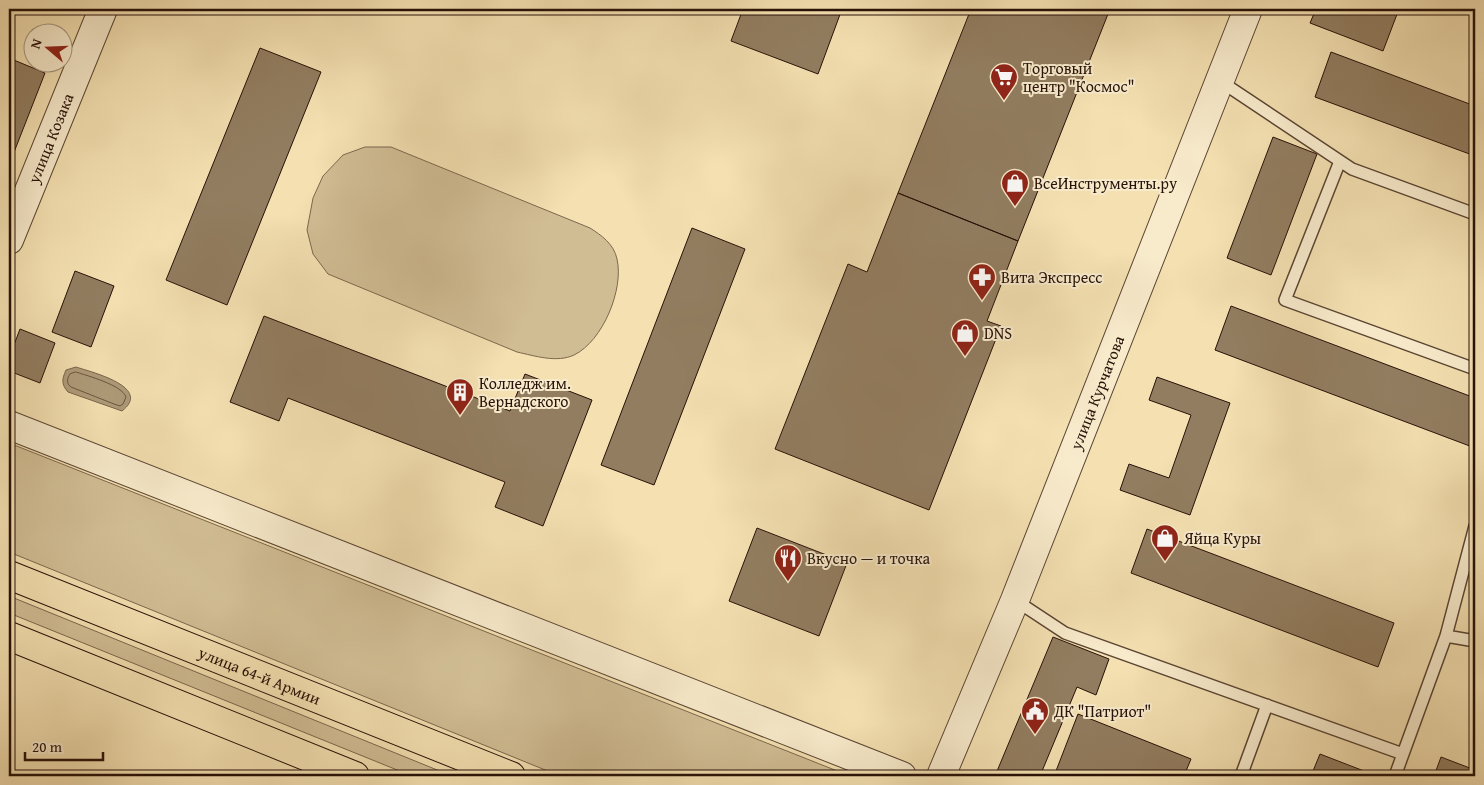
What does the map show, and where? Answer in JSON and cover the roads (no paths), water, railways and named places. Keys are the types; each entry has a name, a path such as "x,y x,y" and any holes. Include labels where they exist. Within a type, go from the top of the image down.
{"highway":[{"name":"улица 64-й Армии","path":"9,574 511,776"},
{"path":"9,636 355,776"}],"street":[{"name":"улица Козака","path":"9,240 103,9"},
{"name":"улица Курчатова","path":"941,776 1015,600 1248,9"},
{"path":"9,425 902,776"}],"lane":[{"path":"1220,81 1352,169 1475,214"},
{"path":"1340,161 1285,300 1475,369"},
{"path":"1395,776 1446,636 1475,526"},
{"path":"1015,600 1065,632 1403,754"},
{"path":"1446,636 1475,641"},
{"path":"1241,776 1267,705"}],"water":[{"path":"76,367 116,382 125,388 130,395 130,402 122,411 68,392 63,384 64,376 66,370"}],"place":[{"name":"Торговый центр \"Космос\"","path":"1004,101"},
{"name":"ВсеИнструменты.ру","path":"1015,207"},
{"name":"Вита Экспресс","path":"982,301"},
{"name":"DNS","path":"965,357"},
{"name":"Колледж им. Вернадского","path":"460,416"},
{"name":"Яйца Куры","path":"1165,562"},
{"name":"Вкусно — и точка","path":"788,582"},
{"name":"ДК \"Патриот\"","path":"1035,735"}]}
